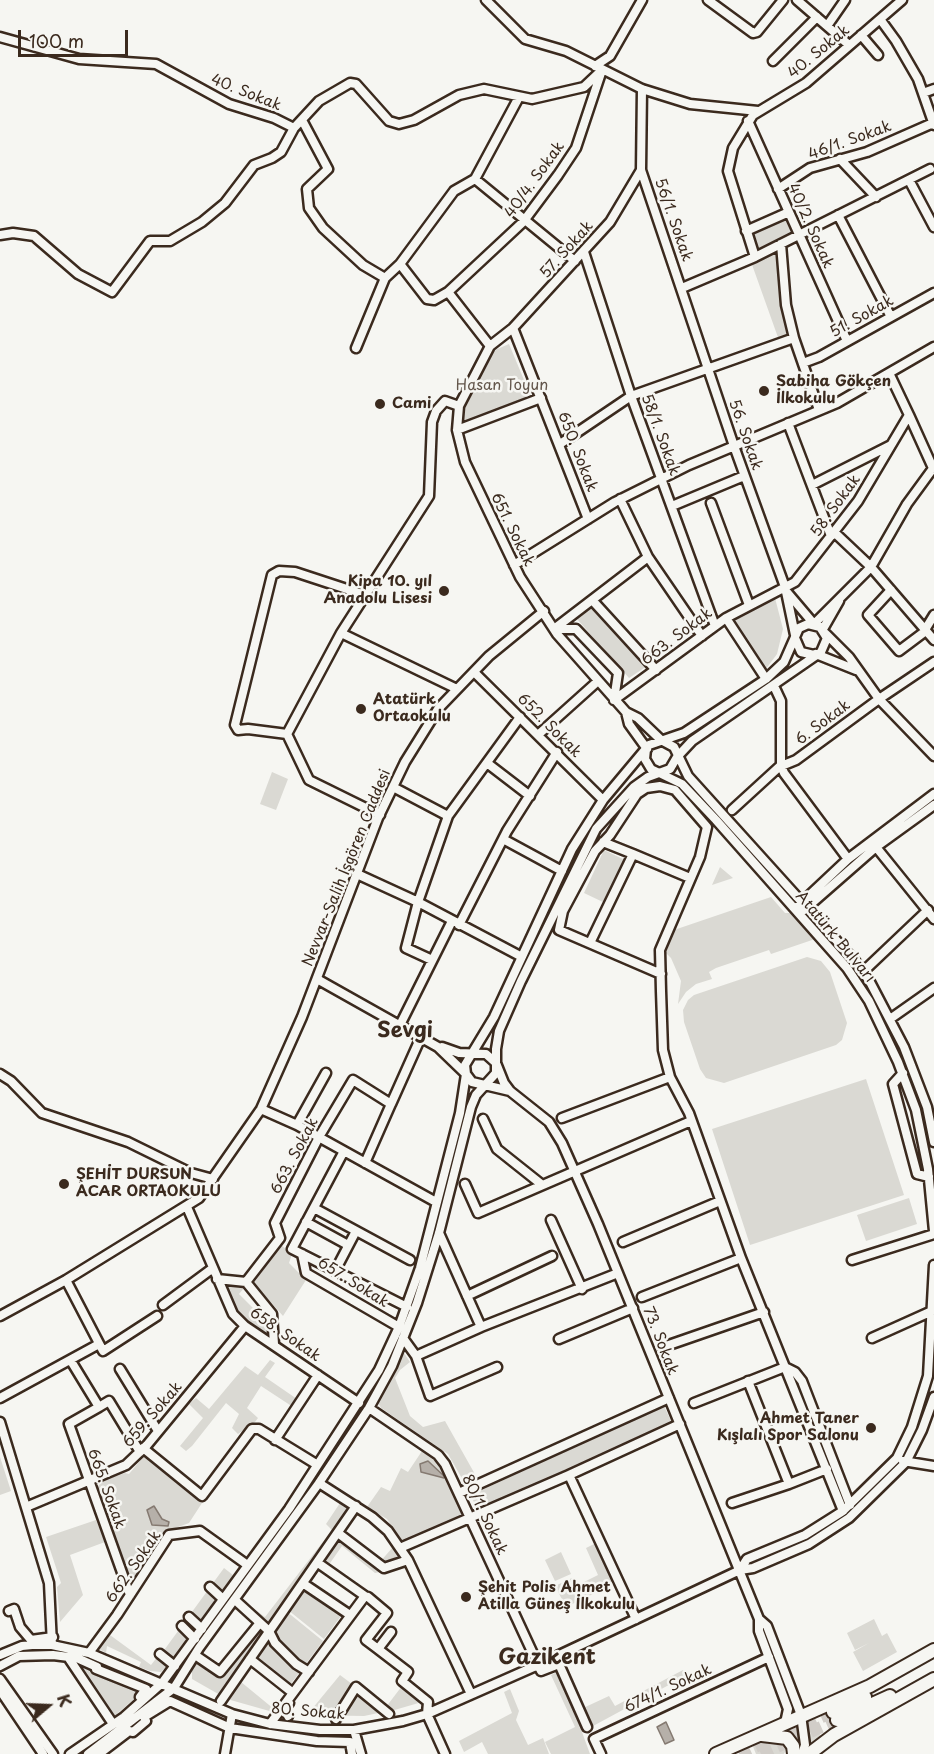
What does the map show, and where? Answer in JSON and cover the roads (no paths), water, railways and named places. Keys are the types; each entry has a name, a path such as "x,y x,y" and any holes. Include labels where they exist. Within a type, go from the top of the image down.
{"highway":[{"path":"716,1754 870,1686 934,1650"},
{"path":"934,1658 835,1716 884,1700 934,1671"},
{"path":"809,1754 834,1735 934,1680"},
{"path":"759,1735 787,1738 793,1746 794,1754"}],"street":[{"path":"486,0 525,39 566,51 642,88 690,104 758,111"},
{"path":"356,348 385,278 400,264 454,191 475,179 519,97 532,99 584,87 609,56 642,0"},
{"path":"709,0 753,33 757,32 783,0"},
{"path":"797,0 849,45"},
{"path":"827,26 845,0"},
{"name":"40. Sokak","path":"755,257 728,171 733,148 748,121 758,111 806,83 902,0"},
{"path":"773,61 817,17"},
{"path":"880,19 896,41 923,93 934,124"},
{"path":"861,35 878,55"},
{"name":"40. Sokak","path":"0,37 79,59 156,64 229,104 274,118 294,129 319,101 350,83 356,84 389,121 399,124 414,120 459,95 484,89 519,97"},
{"name":"40/4. Sokak","path":"447,292 480,265 526,219 576,147 598,68"},
{"name":"56/1. Sokak","path":"642,88 641,170 682,288"},
{"path":"923,93 934,89"},
{"path":"302,120 328,169 307,189 309,208 323,228 363,266 385,278"},
{"name":"40/2. Sokak","path":"748,121 847,341"},
{"name":"46/1. Sokak","path":"778,189 810,168 867,152 934,124"},
{"path":"0,234 34,236 78,274 112,292 150,241 170,241 202,222 225,203 254,165 280,152 294,129"},
{"path":"840,159 876,196"},
{"name":"57. Sokak","path":"500,339 513,328 610,222 641,170"},
{"path":"682,288 755,257 909,180 933,171"},
{"path":"475,179 575,261"},
{"path":"909,180 934,227"},
{"path":"746,231 789,212"},
{"path":"838,215 891,317"},
{"path":"780,244 786,305 794,338 819,410"},
{"name":"58/1. Sokak","path":"584,252 631,396 715,626"},
{"path":"400,264 427,298 434,300 447,292 490,346"},
{"name":"56. Sokak","path":"682,288 744,476 785,589 795,636"},
{"name":"51. Sokak","path":"803,363 934,293"},
{"name":"650. Sokak","path":"513,328 588,519"},
{"path":"560,444 631,396 794,338"},
{"name":"651. Sokak","path":"500,339 490,346 459,406 457,430 465,462 514,565 554,629 626,712"},
{"path":"514,565 620,499 662,478 819,410 934,347"},
{"path":"73,1753 124,1717 162,1683 246,1564 289,1509 379,1370 399,1327 420,1268 460,1113 467,1061 473,1055 522,957 572,849 603,800 653,742 684,733 765,680 784,662 801,626 814,624 871,567 907,504 934,467 889,372"},
{"path":"457,430 541,398"},
{"path":"287,734 341,633 429,496 432,422 436,411 445,401 459,406"},
{"name":"58. Sokak","path":"726,618 795,582 858,501 909,415"},
{"path":"788,423 832,534 871,567 934,640"},
{"path":"812,485 892,445"},
{"path":"672,506 744,476"},
{"name":"650. Sokak","path":"620,499 648,557 702,636"},
{"path":"711,503 749,605"},
{"path":"554,629 648,557"},
{"path":"287,734 248,729 238,730 234,725 272,575 279,571 295,572 365,595"},
{"name":"56. Sokak","path":"785,589 814,624"},
{"path":"891,590 868,615 899,651 925,630 934,615"},
{"path":"593,601 656,670"},
{"path":"88,1754 174,1688 195,1655 319,1483 369,1408 392,1366 439,1233 471,1107 486,1084 494,1078 500,1031 596,829 634,787 648,777 670,770 677,757 692,741 774,686 815,655 825,645 824,632 839,601"},
{"name":"Nevvar-Salih İşgören Caddesi","path":"0,1316 66,1280 199,1198 261,1109 317,979 380,815 405,762 438,709 474,672 544,611"},
{"name":"663. Sokak","path":"614,700 726,618 765,680"},
{"path":"814,624 849,657 879,699 932,754 934,762"},
{"path":"554,629 576,629 618,673 614,700"},
{"path":"341,633 458,689"},
{"path":"795,636 801,652 857,670"},
{"name":"6. Sokak","path":"732,810 781,765 796,760 934,662"},
{"name":"652. Sokak","path":"474,672 603,800"},
{"path":"539,734 598,681"},
{"path":"774,686 781,701 781,765 787,779 848,859"},
{"path":"626,712 629,724 646,749"},
{"name":"Atatürk Bulvarı","path":"626,712 638,718 662,740 674,747 688,776 855,962 890,1019 930,1105 934,1142"},
{"path":"432,960 406,948 418,902 448,816 520,717"},
{"path":"287,734 309,780 380,815"},
{"name":"Atatürk Bulvarı","path":"646,749 647,765 682,784 847,968 869,1000 903,1073 916,1110 929,1177 934,1232"},
{"path":"400,1025 432,960 557,752"},
{"path":"487,764 530,796"},
{"path":"559,930 563,911 595,851 637,794 646,788 660,786 675,790 707,827 700,857 660,950 663,1050 670,1077 691,1121 741,1258 827,1469 847,1508"},
{"path":"393,787 448,816"},
{"path":"797,912 848,859 934,794"},
{"path":"804,905 876,847 934,806"},
{"path":"503,839 562,871"},
{"path":"603,842 690,878"},
{"path":"876,847 934,919"},
{"path":"590,943 633,854"},
{"path":"357,874 418,902 522,957"},
{"path":"868,967 928,910"},
{"path":"549,926 661,974"},
{"path":"317,979 438,1047 472,1082 510,1091"},
{"path":"890,1019 934,988"},
{"path":"365,1163 421,1037"},
{"path":"438,1047 473,1055 486,1054 496,1063 510,1091"},
{"path":"297,1125 326,1073"},
{"path":"903,1073 893,1084 917,1174 929,1177"},
{"path":"0,1074 11,1080 42,1113 128,1142 191,1173 213,1179"},
{"path":"562,1118 670,1077"},
{"name":"663. Sokak","path":"280,1239 275,1223 319,1137 353,1080 391,1104"},
{"name":"73. Sokak","path":"510,1091 549,1122 577,1171 759,1619"},
{"path":"916,1110 930,1105"},
{"path":"261,1109 297,1125 436,1202"},
{"path":"483,1119 497,1149 541,1184"},
{"path":"465,1184 478,1213 691,1121"},
{"path":"292,1249 344,1151"},
{"path":"623,1242 720,1201"},
{"name":"658. Sokak","path":"187,1207 233,1314 245,1326 359,1403"},
{"path":"314,1208 410,1260"},
{"path":"551,1220 582,1289"},
{"path":"306,1222 348,1245"},
{"path":"335,1272 356,1231"},
{"path":"852,1260 934,1232"},
{"path":"439,1233 482,1327"},
{"path":"246,1282 280,1239 292,1249 407,1307"},
{"name":"657. Sokak","path":"302,1254 306,1273 399,1327"},
{"path":"468,1296 552,1256"},
{"path":"642,1297 741,1258"},
{"path":"740,1570 747,1559 808,1533 847,1508 897,1458 924,1395 928,1376 934,1265"},
{"path":"163,1305 213,1268"},
{"path":"416,1356 618,1273"},
{"path":"218,1279 246,1282 272,1314 274,1344"},
{"path":"66,1280 103,1351 157,1316"},
{"path":"560,1339 633,1308"},
{"path":"872,1338 932,1311"},
{"path":"663,1347 764,1312"},
{"name":"659. Sokak","path":"26,1507 126,1465 142,1450 245,1326"},
{"path":"403,1338 416,1356 430,1396 497,1366"},
{"path":"0,1398 72,1361 99,1344"},
{"path":"72,1361 99,1407 109,1401 142,1450 202,1496 252,1429 259,1429 316,1464"},
{"path":"694,1403 785,1367 795,1372 802,1380 847,1508"},
{"path":"120,1369 158,1431"},
{"path":"275,1440 318,1375"},
{"path":"748,1381 789,1484"},
{"path":"740,1570 753,1568 812,1543 849,1518 906,1462 922,1430 934,1397"},
{"path":"459,1493 669,1398"},
{"name":"665. Sokak","path":"99,1407 69,1425 130,1595"},
{"name":"80/1. Sokak","path":"369,1408 438,1455 445,1464 538,1665"},
{"path":"0,1422 49,1583 52,1641 31,1640 20,1627 14,1609 9,1611"},
{"path":"400,1548 470,1519 680,1424"},
{"path":"897,1458 906,1462 934,1466"},
{"path":"732,1503 827,1469"},
{"path":"568,1475 636,1619"},
{"path":"319,1483 381,1524 400,1548 408,1560 471,1694"},
{"path":"221,1701 356,1506"},
{"name":"662. Sokak","path":"89,1653 170,1535 200,1531 246,1564"},
{"path":"338,1533 384,1568 408,1560"},
{"path":"808,1533 812,1543"},
{"path":"318,1563 387,1613 366,1640 408,1672 402,1681 428,1702 427,1714 445,1754"},
{"name":"80. Sokak","path":"0,1655 22,1646 52,1641 89,1653 232,1714 270,1724 320,1730 354,1730 381,1726 427,1714 538,1665 740,1570"},
{"path":"304,1584 350,1615"},
{"path":"210,1587 223,1599"},
{"path":"270,1724 350,1615 366,1597"},
{"path":"288,1716 285,1708 366,1597"},
{"path":"235,1600 269,1631 275,1643 309,1672"},
{"path":"189,1617 202,1629"},
{"path":"759,1619 759,1631 788,1709 785,1723"},
{"path":"759,1619 767,1626 801,1715 805,1745 802,1754"},
{"path":"195,1655 220,1672 259,1624"},
{"path":"182,1626 195,1639"},
{"path":"378,1649 391,1632"},
{"path":"160,1654 175,1666"},
{"path":"0,1666 19,1656 77,1658 146,1689 129,1707 64,1754"},
{"path":"68,1657 111,1721"},
{"name":"674/1. Sokak","path":"601,1754 594,1738 769,1657"},
{"path":"250,1659 293,1693"},
{"path":"538,1665 542,1671 560,1664 586,1726"},
{"path":"0,1679 53,1754"},
{"path":"336,1719 356,1687 389,1714"},
{"path":"0,1690 3,1702 43,1754"},
{"path":"99,1754 129,1731 133,1732 146,1721 144,1717 170,1701 230,1728 317,1741 350,1742 352,1754"},
{"path":"225,1754 232,1714"},
{"path":"354,1730 361,1754"}],"tunnel":[{"path":"739,1754 833,1712"},
{"path":"761,1754 837,1720"}],"place":[{"name":"Sabiha Gökçen İlkokulu","path":"764,391"},
{"name":"Cami","path":"380,404"},
{"name":"Kipa 10. yıl Anadolu Lisesi","path":"444,591"},
{"name":"Atatürk Ortaokulu","path":"361,709"},
{"name":"ŞEHİT DURSUN ACAR ORTAOKULU","path":"64,1184"},
{"name":"Ahmet Taner Kışlalı Spor Salonu","path":"871,1428"},
{"name":"Şehit Polis Ahmet Atilla Güneş İlkokulu","path":"466,1597"}],"district":[{"name":"Sevgi","path":"405,1031"},
{"name":"Gazikent","path":"547,1658"}],"park label":[{"name":"Hasan Toyun","path":"502,386"}]}
